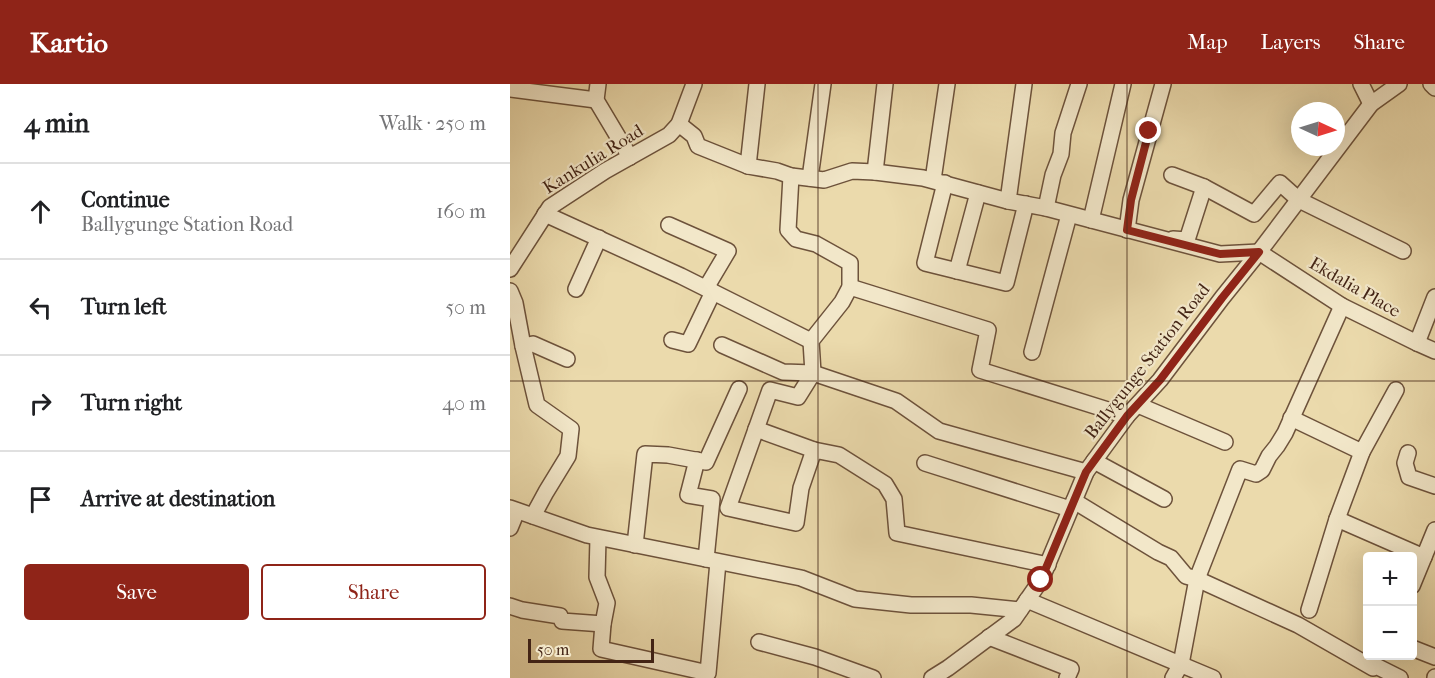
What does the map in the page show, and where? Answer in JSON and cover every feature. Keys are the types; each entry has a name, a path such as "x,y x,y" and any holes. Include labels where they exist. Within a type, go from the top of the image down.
{"street":[{"path":"598,84 596,100 630,157"},
{"path":"694,84 679,124 694,136 698,146 748,166 777,171 790,177 824,180 852,171 875,172 939,182 1220,254 1259,252"},
{"path":"748,166 758,84"},
{"path":"810,178 823,84"},
{"path":"875,172 885,84"},
{"path":"947,84 939,182 925,262 1006,283 1026,204"},
{"path":"1008,201 1024,84"},
{"path":"1046,208 1053,175 1061,154 1063,133 1079,84"},
{"path":"1091,220 1124,84"},
{"path":"1127,230 1131,200 1163,84"},
{"path":"1361,84 1371,104"},
{"name":"Ballygunge Station Road","path":"932,678 1014,619 1041,580 1090,466 1132,410 1160,380 1371,104 1399,84"},
{"path":"1431,84 1435,88"},
{"path":"510,89 596,100"},
{"name":"Kankulia Road","path":"510,269 550,207 574,190 669,135 679,124"},
{"path":"1172,175 1204,187 1254,214 1280,183 1299,200 1403,251"},
{"path":"790,177 788,230 796,239 816,244 850,263 850,287 842,302 811,341 813,373 798,397 770,390 728,508 796,523 801,488 814,450"},
{"path":"1172,241 1173,239 1187,240 1204,187"},
{"path":"957,271 978,193"},
{"path":"545,214 709,290 811,341"},
{"path":"1032,352 1069,215"},
{"path":"669,225 728,251 709,290 688,344 672,340"},
{"path":"576,289 599,238"},
{"name":"Ekdalia Place","path":"1259,252 1342,306 1435,351"},
{"path":"850,287 988,330 980,370 1132,410 1225,442"},
{"path":"510,291 537,405 571,429 568,456 534,516"},
{"path":"1417,344 1435,297"},
{"path":"1173,678 1180,664 1197,579 1240,469 1256,474 1262,470 1285,433 1342,306"},
{"path":"523,346 533,344 567,359"},
{"path":"722,345 783,372 813,373 896,401 939,431 1090,466 1164,499"},
{"path":"635,545 645,454 668,455 706,462 739,388"},
{"path":"1309,610 1337,519 1362,452 1396,390"},
{"path":"1291,418 1362,452"},
{"path":"756,429 814,450 839,454 885,484 894,499 897,533 1048,565"},
{"path":"1408,453 1405,463 1409,477 1435,486"},
{"path":"598,538 597,577 607,603 601,649 708,673 712,499 688,495 697,460"},
{"path":"925,463 1072,505 1171,558 1185,576 1197,579 1298,625 1373,668 1376,666 1400,678"},
{"path":"510,528 513,509 598,538 801,579 855,599 911,605 1023,605 1213,678"},
{"path":"1337,519 1424,557"},
{"path":"1417,575 1435,530"},
{"path":"510,606 560,616 562,621 603,624"},
{"path":"989,637 1071,669 1067,678"},
{"path":"759,642 814,657 873,678"},
{"path":"1417,650 1435,657"}],"route":[{"path":"1041,580 1086,472 1127,416 1160,380 1259,252 1220,254 1127,230 1131,200 1149,131"}]}
